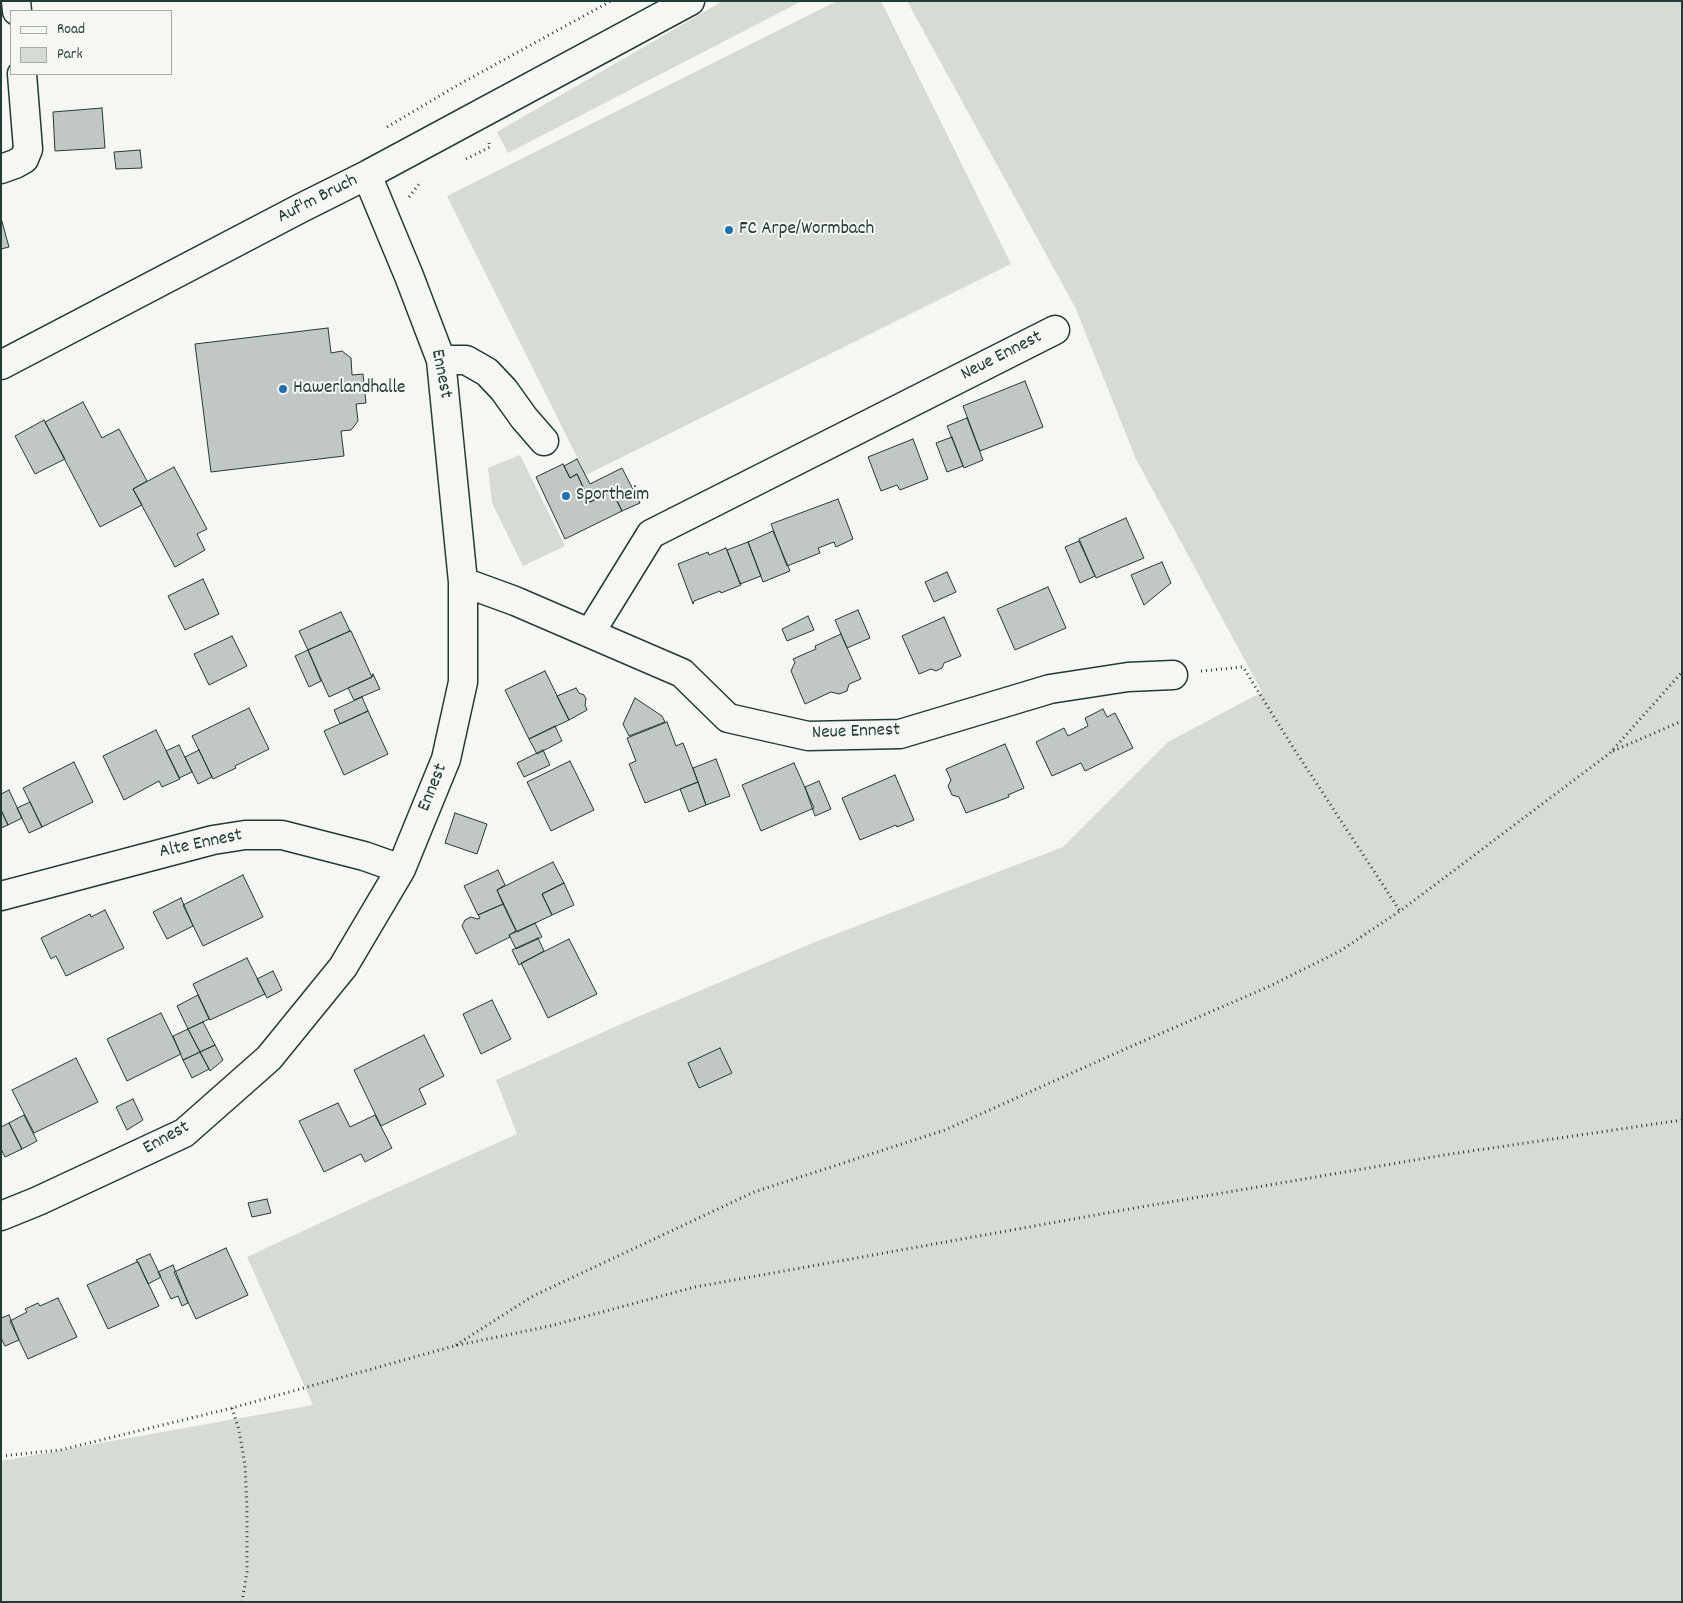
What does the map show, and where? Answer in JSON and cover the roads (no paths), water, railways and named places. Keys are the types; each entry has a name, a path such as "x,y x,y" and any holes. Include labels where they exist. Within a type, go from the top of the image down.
{"street":[{"name":"Auf'm Bruch","path":"1,365 367,175 690,1"},
{"path":"1,169 24,159 28,149 22,75"},
{"name":"Ennest","path":"1,1216 184,1134 269,1058 343,967 401,869 446,760 463,682 463,582 441,360 367,175"},
{"name":"Neue Ennest","path":"590,633 652,534 1055,330"},
{"path":"441,360 466,360 487,372 504,390 524,418 544,441"},
{"name":"Neue Ennest","path":"463,582 515,601 682,673 728,718 808,736 900,734 1050,689 1128,676 1173,675"},
{"name":"Alte Ennest","path":"1,896 213,840 245,835 282,835 364,856 401,869"}],"place":[{"name":"FC Arpe/Wormbach","path":"729,230"},
{"name":"Hawerlandhalle","path":"283,389"},
{"name":"Sportheim","path":"566,496"}]}
